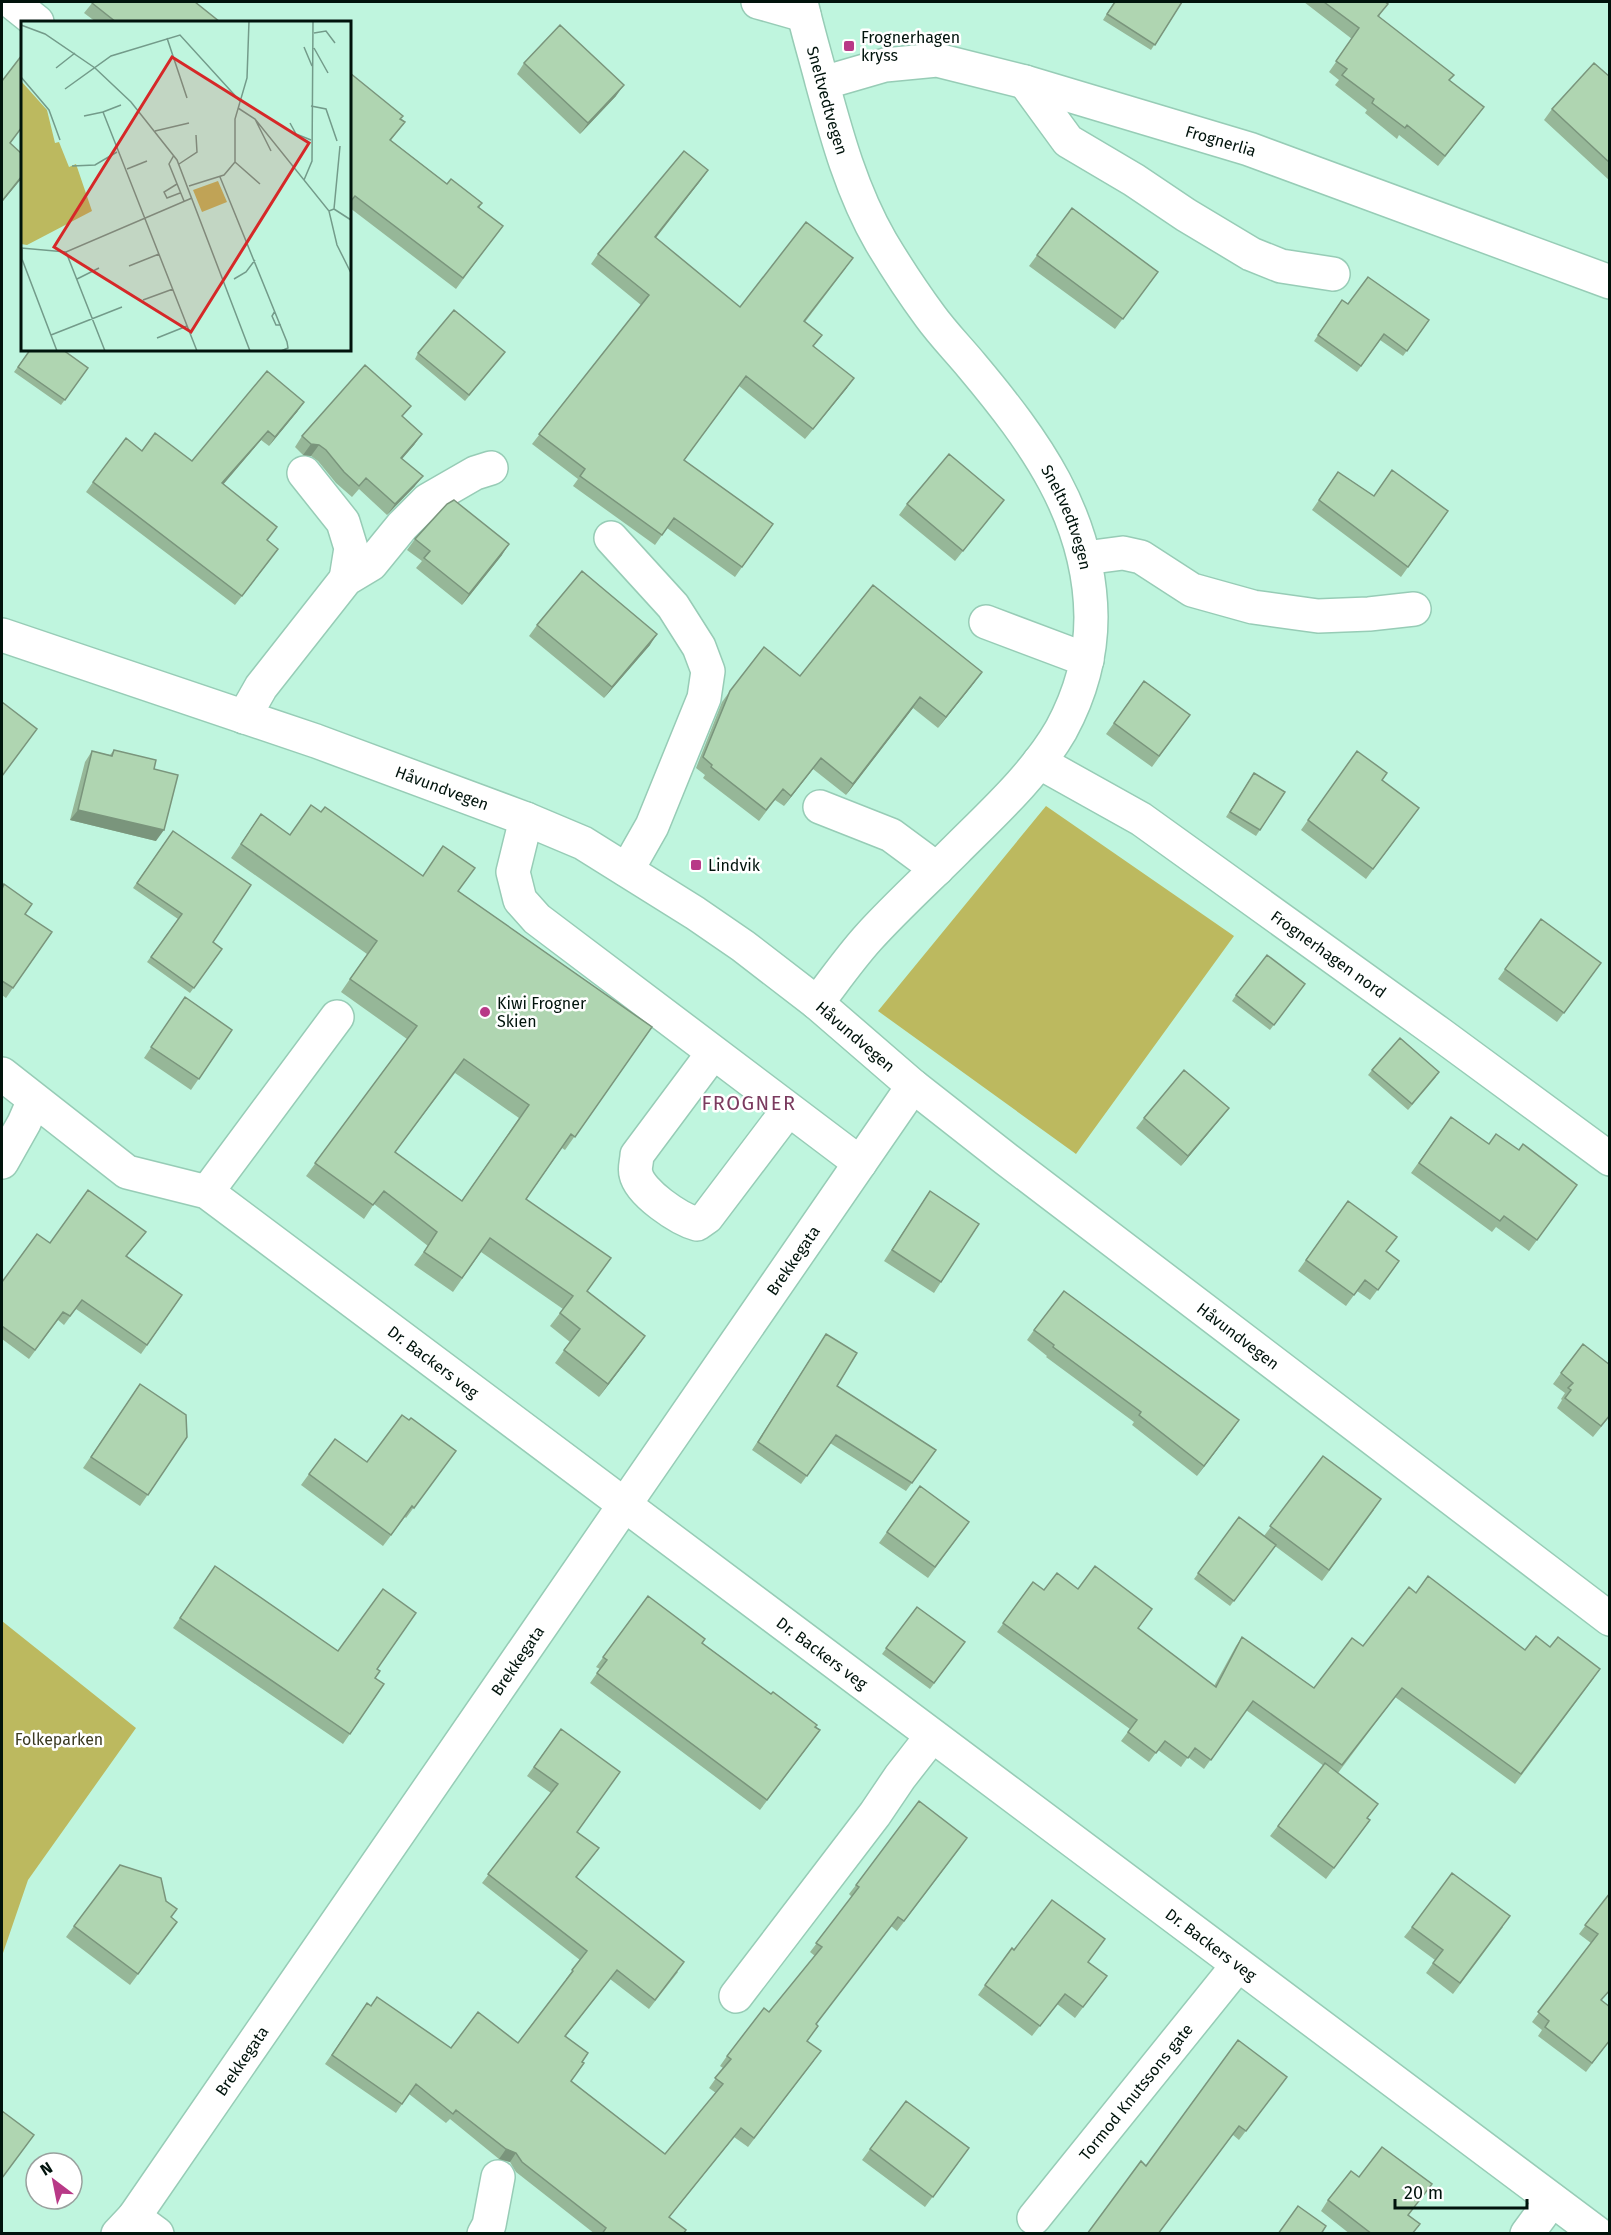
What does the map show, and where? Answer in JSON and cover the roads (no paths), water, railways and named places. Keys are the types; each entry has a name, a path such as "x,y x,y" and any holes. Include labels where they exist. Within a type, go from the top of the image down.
{"street":[{"path":"12,2 36,21"},
{"path":"758,2 803,8"},
{"name":"Sneltvedtvegen","path":"803,8 839,147 857,193 881,241 931,317 1008,410 1040,454 1059,488 1085,558 1091,633 1087,660 1077,696 1060,731 1039,762 1003,803 869,937 817,1003"},
{"name":"Frognerlia","path":"823,83 885,65 937,60 1025,82 1249,149 1610,282"},
{"path":"1025,82 1068,141 1134,180 1186,215 1251,254 1281,266 1333,274"},
{"path":"244,717 261,687 346,579 371,564 402,526 428,500 475,473 490,468"},
{"path":"304,473 343,522 351,548 346,579"},
{"path":"611,538 673,606 699,647 708,671 704,698 661,805 627,870"},
{"path":"1085,558 1123,554 1141,557 1192,590 1253,607 1318,616 1414,609"},
{"path":"986,622 1087,660"},
{"name":"Håvundvegen","path":"2,635 316,741 526,819 583,843 743,946 817,1003 913,1086 1006,1159 1610,1619"},
{"name":"Frognerhagen nord","path":"1039,762 1142,819 1610,1159"},
{"path":"820,807 891,835 937,869"},
{"path":"526,819 513,872 520,900 537,919 860,1163"},
{"path":"207,1192 337,1017"},
{"path":"713,1053 638,1155 635,1173 642,1188 685,1220 697,1224 707,1217 788,1110"},
{"name":"Dr. Backers veg","path":"2,1074 127,1172 207,1192 1598,2234"},
{"name":"Brekkegata","path":"136,2228 625,1505 913,1086"},
{"path":"2,1162 34,1100"},
{"path":"736,1996 932,1736"},
{"name":"Tormod Knutssons gate","path":"1034,2218 1238,1965"},
{"path":"484,2234 489,2225 498,2177"},
{"path":"1527,2234 1552,2200"}],"place":[{"name":"Frognerhagen kryss","path":"849,46"},
{"name":"Lindvik","path":"696,865"},
{"name":"Kiwi Frogner Skien","path":"485,1012"}],"district":[{"name":"FROGNER","path":"749,1103"}],"park label":[{"name":"Folkeparken","path":"59,1739"}]}
